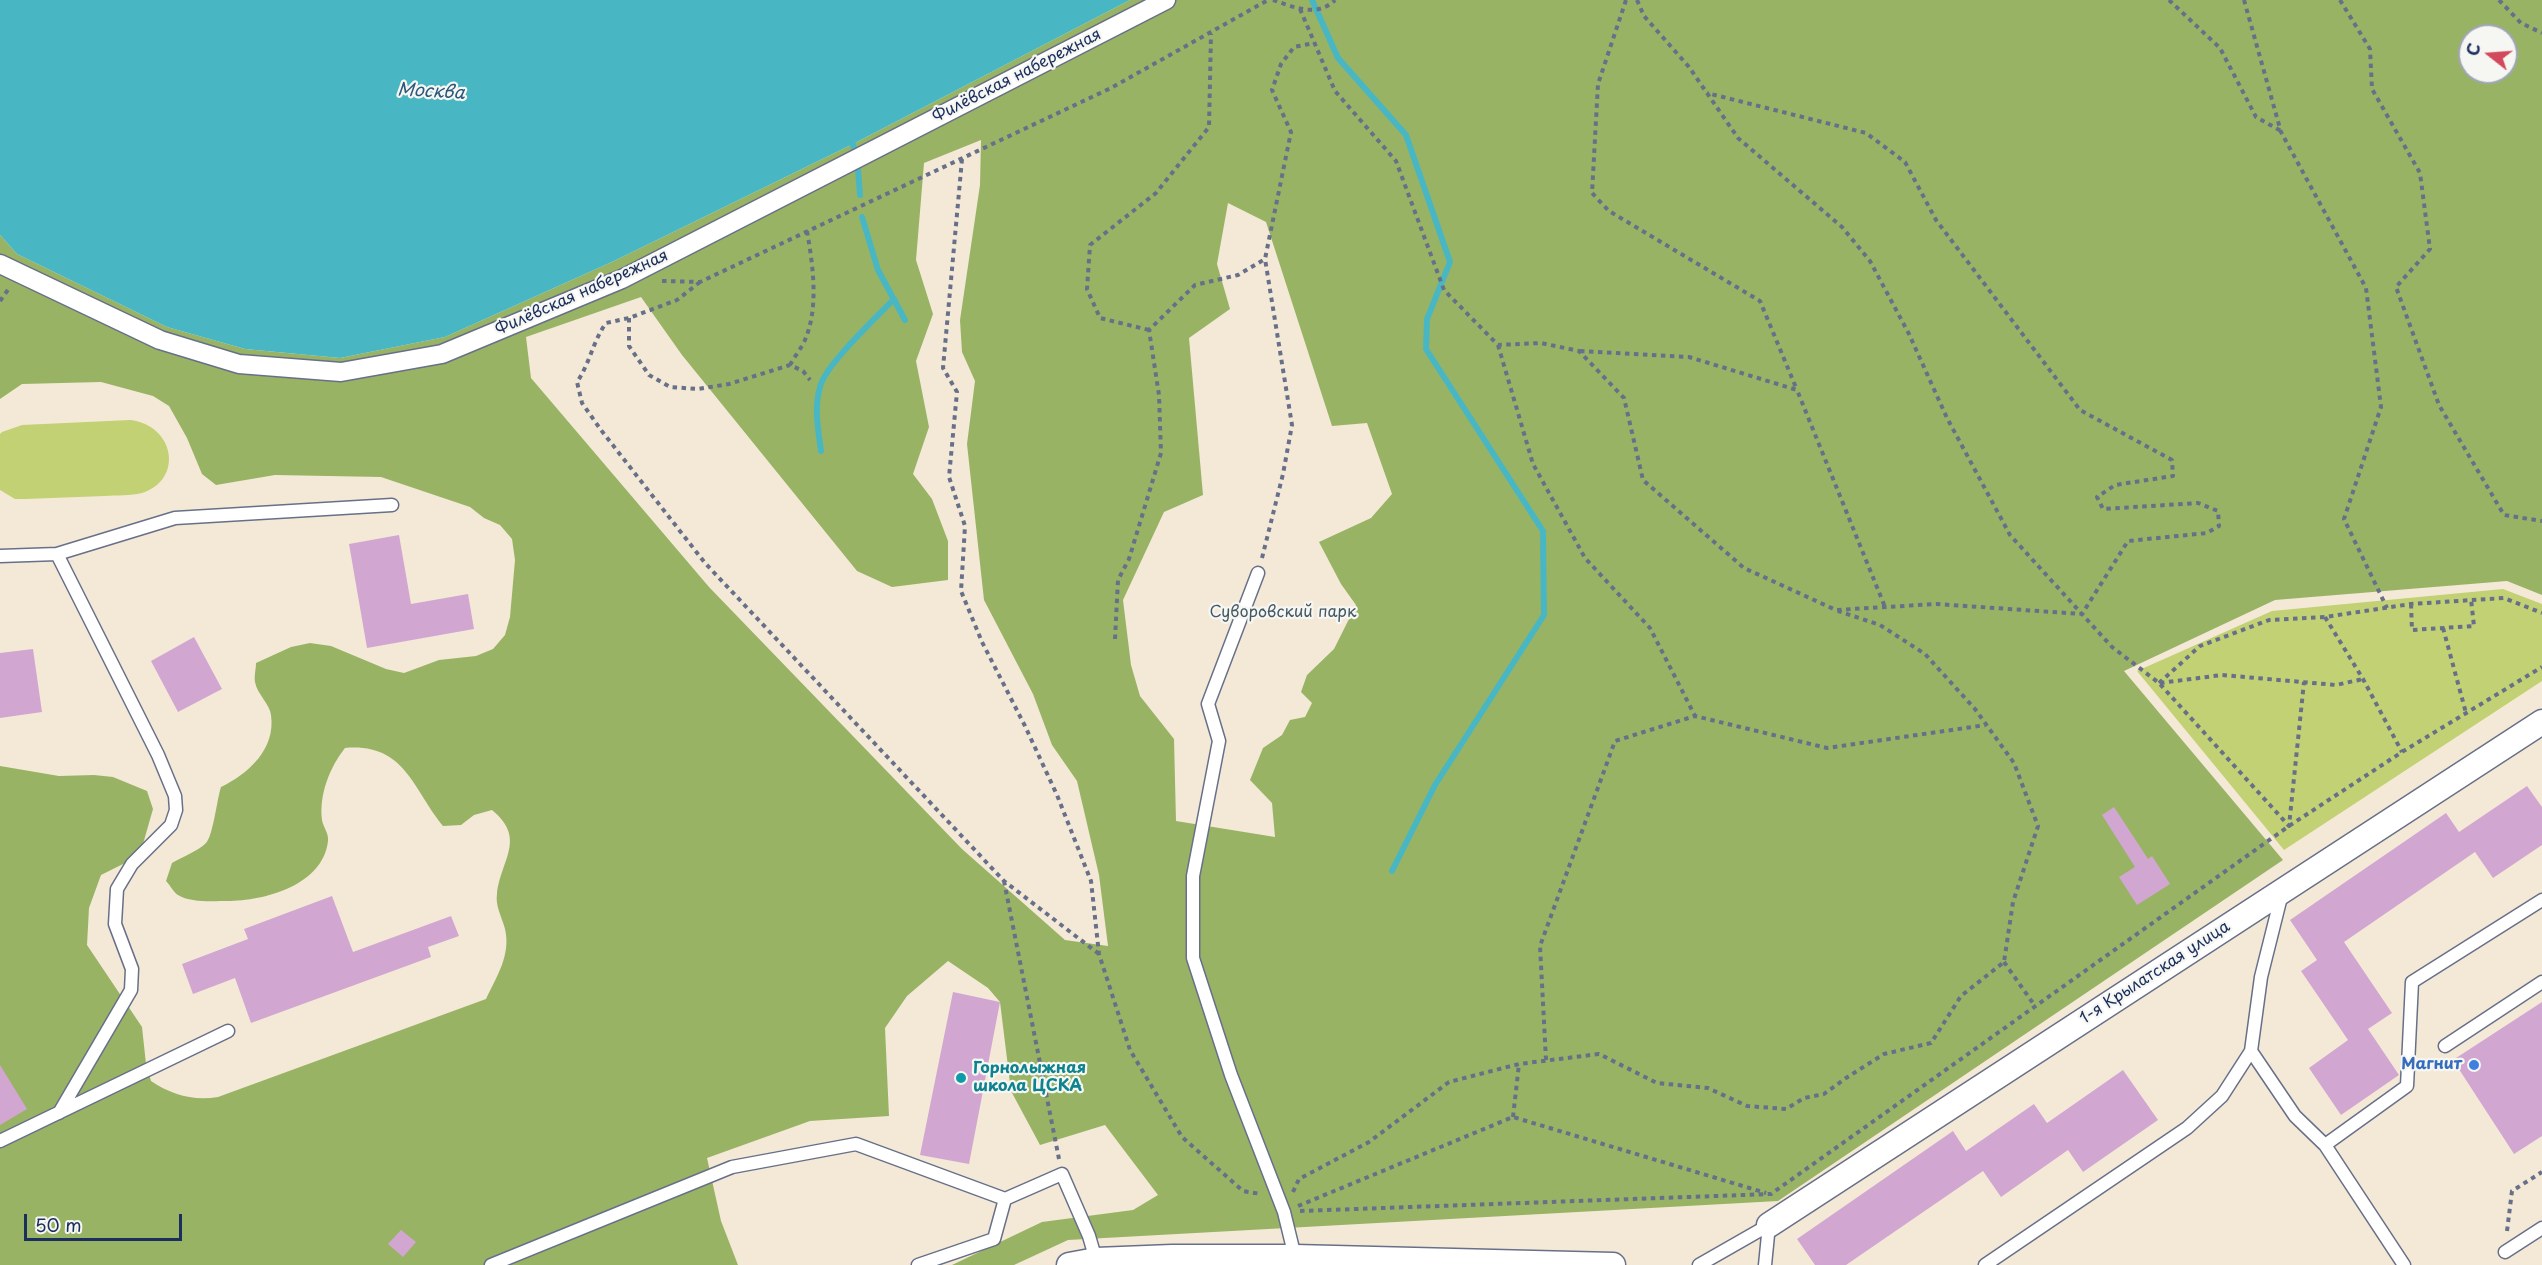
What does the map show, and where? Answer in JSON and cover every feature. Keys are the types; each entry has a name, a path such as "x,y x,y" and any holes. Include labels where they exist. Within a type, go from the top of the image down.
{"street":[{"name":"Филёвская набережная","path":"0,264 171,343 239,364 341,372 442,354 622,279 1166,0"},
{"name":"1-я Крылатская улица","path":"1769,1225 2542,722"},
{"path":"1069,1265 1096,1260 1173,1257 1295,1257 1613,1265"}],"lane":[{"path":"0,556 57,554 175,518 392,505"},
{"path":"57,554 159,755 175,796 176,810 171,825 132,864 117,889 115,924 132,969 131,990 59,1113"},
{"path":"1258,573 1208,704 1220,741 1193,876 1193,958 1231,1075 1284,1212 1295,1257"},
{"path":"1985,1265 2187,1128 2222,1096 2251,1051 2261,977 2282,890"},
{"path":"2325,1145 2407,1086 2412,982 2542,900"},
{"path":"2445,1046 2542,982"},
{"path":"0,1141 228,1031"},
{"path":"2251,1051 2295,1116 2325,1145 2404,1265"},
{"path":"491,1265 732,1167 856,1144 1005,1199 1062,1174 1089,1236 1096,1260"},
{"path":"918,1265 994,1239 1005,1199"},
{"path":"1699,1265 1769,1225"},
{"path":"1765,1265 1769,1225"},
{"path":"2505,1252 2542,1228"}],"path":[{"path":"1100,954 1004,880 705,563 601,430 582,403 577,382 587,367 595,337 606,323 629,318 677,300 700,282 1111,88 1268,0"},
{"path":"1273,0 1300,9 1315,10 1329,6 1335,0"},
{"path":"1626,0 1598,84 1592,193 1609,211 1760,301 1885,607"},
{"path":"1637,0 1644,16 1689,67 1738,138 1842,227 1870,261 1909,334 1947,418 2010,535 2112,647 2159,683 2289,826"},
{"path":"2169,0 2220,48 2256,117 2281,132"},
{"path":"2244,0 2281,132 2366,288 2381,407 2344,519 2387,608"},
{"path":"2340,0 2370,49 2372,89 2420,173 2430,249 2396,287 2439,405 2504,515 2542,521"},
{"path":"2499,0 2521,23 2542,33"},
{"path":"1300,9 1335,91 1396,161 1444,290 1498,345 1533,464 1585,558 1650,628 1695,716"},
{"path":"1149,330 1100,318 1087,290 1090,245 1156,193 1209,127 1211,34"},
{"path":"1258,573 1283,474 1292,425 1265,259 1291,132 1272,90 1281,64 1294,47 1314,43"},
{"path":"1707,93 1866,133 1905,162 1936,220 2080,410 2172,460 2173,476 2115,485 2097,497 2103,509 2198,503 2218,511 2219,526 2207,533 2128,541 2082,614"},
{"path":"962,159 943,368 957,392 949,477 964,526 961,591 982,642 1057,795 1091,881 1100,954 1130,1050 1182,1137 1243,1191 1277,1198"},
{"path":"629,318 629,346 650,375 670,387 698,389 729,384 790,365 805,340 812,305 813,264 807,231"},
{"path":"1149,330 1195,285 1238,275 1265,259"},
{"path":"622,279 700,282"},
{"path":"1115,639 1118,580 1129,559 1161,453 1159,394 1149,330"},
{"path":"1498,345 1541,343 1579,351 1689,357 1797,390"},
{"path":"1284,1212 1299,1179 1369,1142 1449,1082 1519,1064 1599,1054 1657,1083 1708,1088 1747,1106 1786,1109 1804,1098 1824,1094 1884,1054 1931,1043 1961,996 2004,962 2013,902 2038,826 2014,763 1986,724 1925,654 1880,625 1836,610 1744,568 1643,480 1624,398 1579,351"},
{"path":"790,365 803,371 810,380"},
{"path":"2159,683 2200,646 2269,620 2325,617 2411,604 2504,598 2542,613"},
{"path":"2411,604 2412,630 2474,626 2471,599"},
{"path":"1836,610 1936,604 2082,614"},
{"path":"2325,617 2363,679 2402,752"},
{"path":"2443,628 2466,713"},
{"path":"1284,1212 1771,1194 2289,826 2402,752 2542,667"},
{"path":"2159,683 2222,675 2336,685 2363,679"},
{"path":"2289,826 2304,682"},
{"path":"1546,1060 1540,946 1615,741 1695,716 1827,748 1986,724"},
{"path":"1004,880 1062,1174"},
{"path":"2004,962 2035,1006"},
{"path":"1513,1117 1519,1064"},
{"path":"1284,1212 1513,1117 1771,1194"},
{"path":"2505,1252 2512,1191 2542,1172"}],"green space":[{"name":"Суворовский парк","path":"1130,0 2542,0 2542,595 2507,581 2275,600 2124,671 2283,860 1778,1201 1068,1240 1014,1265 952,1265 1042,1222 1133,1210 1158,1195 1105,1125 1040,1145 1011,1091 1000,1002 988,988 948,961 907,996 885,1028 889,1116 810,1121 707,1158 721,1221 738,1265 0,1265 0,766 59,776 113,777 147,791 153,809 143,844 133,859 101,875 89,908 87,945 142,1027 146,1064 151,1081 167,1090 183,1096 218,1097 486,999 505,957 505,929 497,898 499,882 509,850 508,830 492,810 474,815 461,825 443,826 405,771 394,760 381,753 365,748 345,748 340,755 330,772 322,800 322,820 328,838 324,856 315,869 290,888 258,898 195,900 178,895 166,881 172,863 206,843 213,825 221,787 241,775 258,759 269,739 271,715 256,686 256,663 291,647 310,643 331,646 386,669 404,673 439,660 476,656 493,649 505,635 510,617 515,560 512,539 500,525 484,518 470,507 381,477 275,475 216,485 202,474 187,438 169,406 153,396 101,382 22,384 0,399 0,235 17,254 167,327 245,349 340,358 445,337 614,261 853,144","holes":["981,140 980,185 960,320 962,352 975,381 967,444 984,600 1033,694 1052,745 1077,781 1099,875 1108,946 1065,940 962,849 709,587 531,378 526,337 641,297 682,355 857,571 892,587 948,580 948,541 932,499 913,474 929,427 916,361 933,314 916,260 924,163","1228,203 1266,222 1332,426 1367,423 1392,494 1371,518 1319,542 1341,584 1356,605 1334,649 1307,675 1301,692 1312,703 1305,717 1290,720 1282,735 1263,748 1250,780 1272,803 1275,837 1176,821 1174,739 1140,696 1131,665 1123,600 1164,512 1203,495 1189,338 1230,309 1217,264"]},
{"path":"130,420 145,424 157,432 165,442 169,454 169,466 164,477 155,486 142,493 15,499 0,490 0,434 2,432 22,425"},
{"path":"2503,589 2542,604 2542,681 2284,850 2137,671 2272,611"}],"water":[{"name":"Москва","path":"0,0 1130,0 853,144 614,261 445,337 340,358 245,349 167,327 17,254 0,235"}],"building":[{"path":"399,535 411,604 468,594 474,629 367,648 349,544"},
{"path":"194,637 222,689 178,712 151,661"},
{"path":"33,649 42,712 0,718 0,653"},
{"path":"2527,786 2542,807 2542,845 2493,878 2475,852 2344,942 2392,1013 2368,1029 2399,1075 2341,1115 2309,1068 2348,1040 2301,971 2317,960 2290,920 2446,813 2459,832"},
{"path":"2114,807 2148,859 2152,856 2170,884 2137,905 2119,877 2135,867 2102,815"},
{"path":"332,896 353,952 451,916 459,936 428,947 431,957 251,1023 235,978 193,994 182,964 248,939 244,929"},
{"name":"Горнолыжная школа ЦСКА","path":"953,992 1000,1002 969,1164 920,1155"},
{"path":"2542,1002 2542,1136 2514,1154 2453,1060"},
{"path":"0,1065 27,1109 0,1125"},
{"path":"2123,1070 2158,1120 2083,1172 2068,1150 2001,1197 1983,1171 1846,1265 1815,1265 1797,1239 1953,1131 1966,1151 2034,1104 2047,1123"},
{"path":"401,1230 416,1242 403,1257 388,1244"}],"waterway":[{"path":"1312,0 1338,58 1406,135 1450,262 1427,319 1426,349 1543,531 1544,615 1435,785 1392,871"},
{"path":"853,144 855,154"},
{"path":"858,169 860,195"},
{"path":"862,217 878,270 905,320"},
{"path":"821,451 817,403 824,378 841,354 894,299"}],"place":[{"name":"Магнит","path":"2474,1065"},
{"name":"Горнолыжная школа ЦСКА","path":"961,1078"}]}
